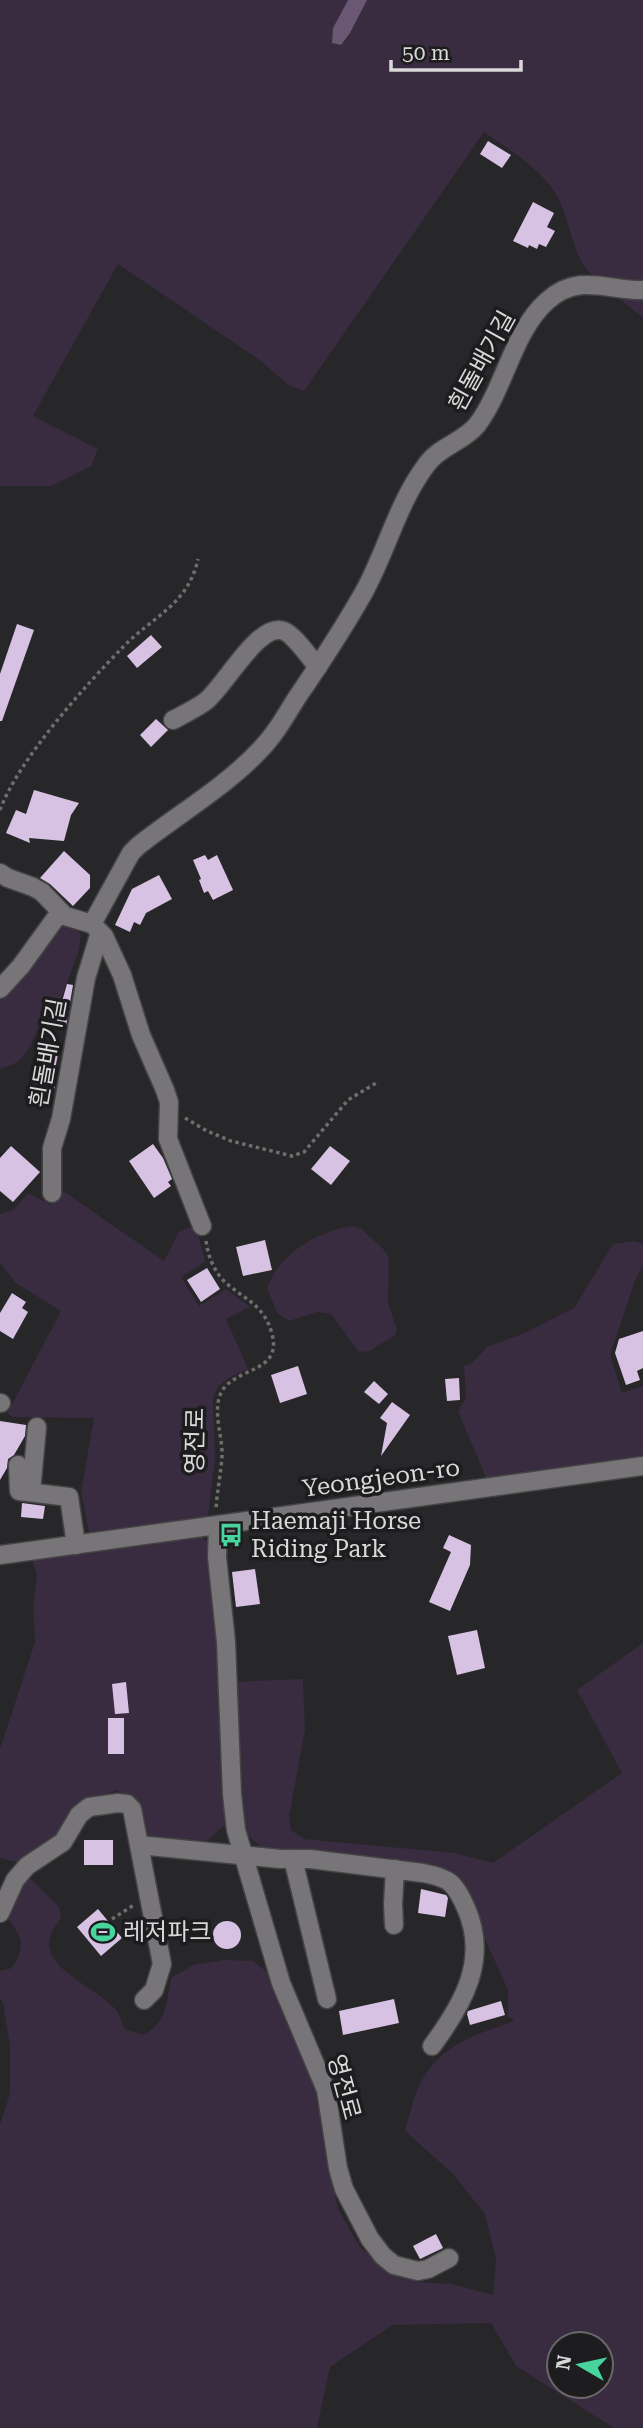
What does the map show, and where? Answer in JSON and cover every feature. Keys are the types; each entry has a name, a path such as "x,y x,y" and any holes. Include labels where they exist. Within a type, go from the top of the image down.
{"street":[{"name":"흰돌배기길","path":"52,1193 52,1148 61,1119 96,928 131,853 258,752 318,667 365,591 398,515 419,477 436,453 460,440 477,425 525,332 547,300 565,289 581,284 643,290"},
{"path":"173,720 205,702 221,687 252,645 262,635 274,630 288,632 318,667"},
{"path":"0,873 42,892 62,914 96,928 113,953 141,1035 169,1102 168,1139 202,1226"},
{"path":"0,989 21,966 55,919 62,914"},
{"path":"31,1492 37,1427"},
{"path":"18,1465 19,1491 69,1497 76,1545"},
{"name":"Yeongjeon-ro","path":"0,1555 643,1466"},
{"name":"영전로","path":"218,1525 217,1557 226,1642 236,1830 281,1983 326,2090 338,2168 357,2217 383,2256 394,2265 418,2272 449,2258"},
{"path":"0,1913 15,1880 27,1866 63,1842 79,1815 89,1807 127,1804 132,1808 163,1964 154,1990 144,2000"},
{"path":"139,1845 395,1869 441,1876 453,1883 472,1922 475,1957 464,1993 451,2021 432,2046"},
{"path":"293,1859 327,1999"},
{"path":"394,1925 395,1869"}],"path":[{"path":"0,810 17,777 38,746 75,701 125,645 188,588 198,559"},
{"path":"169,1102 187,1120 207,1132 231,1141 292,1156 304,1152 348,1100 376,1083"},
{"name":"영전로","path":"202,1226 214,1267 224,1280 261,1310 272,1333 274,1348 270,1358 233,1380 223,1389 219,1398 222,1447 216,1506 218,1525"},
{"path":"113,1919 128,1908 150,1902"}],"shaded area":[{"path":"0,0 348,0 333,28 350,33 367,0 643,0 643,286 609,282 591,274 575,247 564,211 554,191 531,166 484,132 304,391 288,385 261,361 118,264 33,416 98,449 91,466 52,486 0,486"},
{"path":"348,0 367,0 341,45 332,43 333,28"},
{"path":"614,294 643,295 643,318"},
{"path":"63,925 72,927 81,934 78,953 50,1028 38,1027 25,1054 15,1063 0,1068 0,994 52,931"},
{"path":"62,1190 164,1261 179,1232 196,1225 205,1262 181,1277 199,1306 226,1289 250,1307 226,1319 248,1369 228,1378 218,1387 213,1399 215,1459 208,1517 89,1532 81,1492 94,1418 13,1417 7,1414 61,1311 16,1283 0,1263 0,1214 13,1210 28,1193 51,1205"},
{"path":"352,1226 361,1228 389,1258 388,1302 397,1330 395,1335 368,1352 358,1351 331,1314 317,1312 289,1321 277,1313 267,1288 281,1264 301,1246 325,1233"},
{"path":"635,1241 643,1244 643,1266 635,1281 610,1355 622,1393 643,1386 643,1457 487,1480 458,1411 466,1397 464,1366 472,1363 487,1347 527,1332 574,1308 613,1244"},
{"path":"200,1536 208,1542 215,1589 228,1825 208,1840 199,1842 142,1836 136,1808 129,1798 116,1790 82,1803 72,1810 61,1831 21,1863 0,1858 0,1749 35,1642 33,1606 37,1575 32,1560"},
{"path":"643,1643 643,2428 614,2428 570,2400 615,2400 615,2330 545,2330 545,2384 516,2366 491,2323 393,2325 330,2367 317,2428 0,2428 0,2125 10,2093 10,2046 0,1998 0,1971 12,1968 21,1947 16,1930 6,1917 21,1883 31,1879 59,1907 61,1919 51,1934 49,1948 55,1960 65,1971 116,2010 125,2029 144,2035 152,2029 165,2011 171,1978 193,1965 223,1960 253,1961 271,1975 316,2082 338,2209 360,2247 388,2273 417,2282 452,2284 493,2295 496,2260 485,2214 452,2173 405,2131 418,2088 435,2062 471,2037 514,2021 508,2016 508,1990 485,1939 477,1913 455,1876 430,1867 278,1854 253,1840 242,1826 232,1682 303,1679 305,1730 289,1817 291,1830 304,1839 455,1853 493,1863 622,1773 577,1690"}],"building":[{"path":"488,141 511,155 502,168 480,154"},
{"path":"533,202 554,213 547,227 555,231 546,247 539,244 537,249 513,241"},
{"path":"17,624 34,630 0,721 0,674"},
{"path":"151,635 162,647 137,668 127,656"},
{"path":"156,719 168,730 151,747 140,735"},
{"path":"34,790 79,803 71,815 64,841 29,838 30,843 6,833 16,810 26,814"},
{"path":"64,851 90,875 90,888 73,906 40,878"},
{"path":"205,855 208,860 217,855 233,890 213,900 208,891 204,893 193,860"},
{"path":"159,875 172,899 146,913 140,925 134,922 130,932 115,925 132,889"},
{"path":"67,984 73,985 66,1026 56,1023"},
{"path":"41,1040 60,1044 53,1096 36,1093 38,1088 32,1090"},
{"path":"153,1144 163,1158 172,1179 168,1182 171,1186 154,1198 129,1161"},
{"path":"11,1146 40,1172 13,1202 0,1191 0,1158"},
{"path":"330,1146 350,1161 331,1185 311,1169"},
{"path":"265,1240 272,1270 243,1276 236,1247"},
{"path":"207,1268 220,1289 201,1302 187,1280"},
{"path":"12,1293 26,1302 22,1308 28,1312 13,1339 0,1331 0,1313"},
{"path":"643,1331 643,1368 637,1371 640,1380 626,1385 615,1353 619,1339"},
{"path":"298,1366 307,1394 280,1403 271,1375"},
{"path":"459,1378 460,1400 447,1401 445,1379"},
{"path":"374,1381 388,1394 379,1404 364,1392"},
{"path":"392,1402 410,1415 381,1456 387,1423 380,1418"},
{"path":"0,1421 26,1425 25,1436 14,1455 8,1459 7,1468 0,1480"},
{"path":"22,1503 45,1506 43,1519 21,1517"},
{"path":"449,1535 471,1545 470,1565 450,1611 429,1602 451,1552 443,1548"},
{"path":"255,1569 260,1604 236,1607 232,1572"},
{"path":"477,1630 485,1668 457,1675 448,1636"},
{"path":"126,1682 129,1713 115,1714 112,1684"},
{"path":"108,1718 124,1718 124,1754 108,1754"},
{"path":"84,1840 113,1840 113,1865 84,1865"},
{"path":"421,1889 446,1895 448,1898 445,1917 418,1913"},
{"path":"98,1909 122,1938 101,1956 77,1927"},
{"path":"227,1921 237,1925 241,1935 237,1945 227,1949 217,1945 213,1935 217,1925"},
{"path":"394,1999 399,2023 343,2035 339,2011"},
{"path":"501,2001 505,2015 470,2025 468,2011"},
{"path":"436,2234 443,2248 420,2259 413,2246"}],"place":[{"name":"Haemaji Horse Riding Park","path":"231,1535"},
{"name":"레저파크","path":"103,1932"}]}
